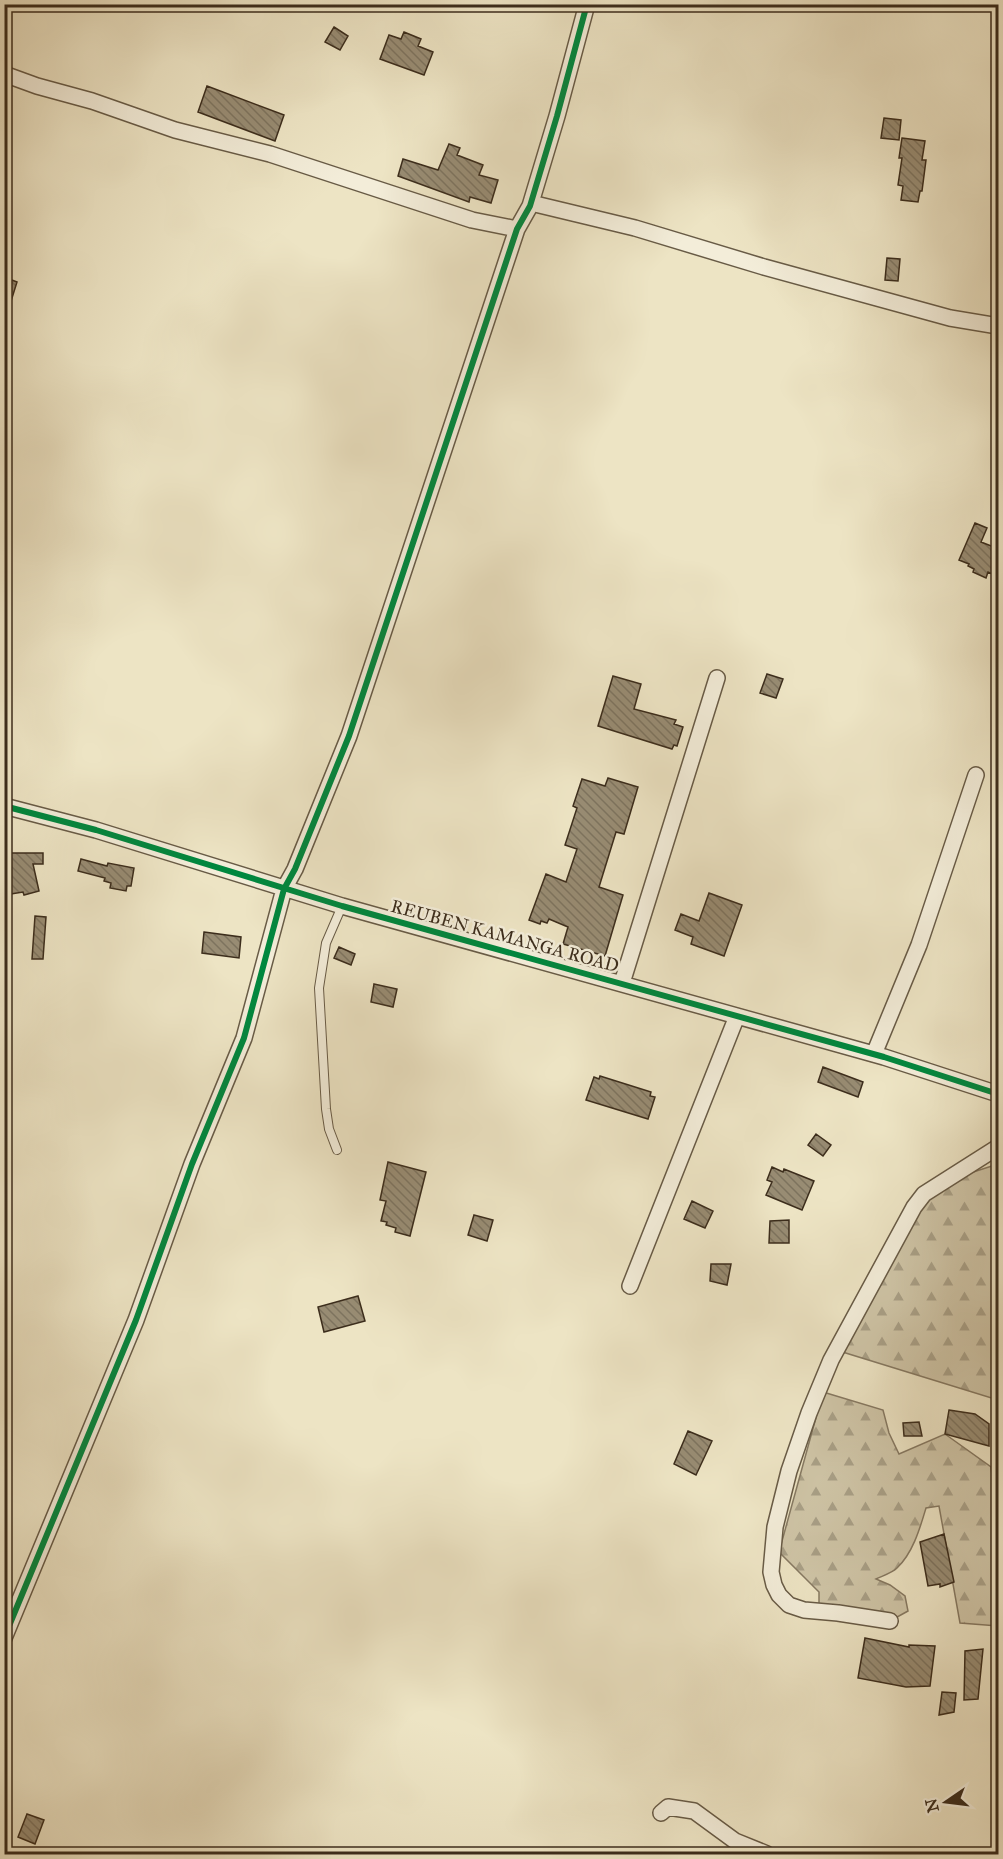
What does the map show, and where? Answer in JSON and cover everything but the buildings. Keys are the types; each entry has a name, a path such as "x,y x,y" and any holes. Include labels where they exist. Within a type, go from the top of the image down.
{"street":[{"path":"4,1638 136,1320 192,1164 244,1038 284,889 295,869 349,736 517,229 531,202 587,4"},
{"path":"4,74 37,86 93,100 175,130 270,154 472,220 517,229"},
{"path":"531,202 635,228 764,267 950,318 999,326"},
{"path":"622,983 717,678"},
{"path":"874,1054 919,945 976,776"},
{"name":"REUBEN KAMANGA ROAD","path":"4,806 96,830 342,906 874,1054 999,1094"},
{"path":"630,1286 737,1016"},
{"path":"890,1622 804,1610 789,1605 774,1586 771,1572 775,1527 789,1471 831,1360 914,1207 924,1194 999,1147"},
{"path":"661,1813 668,1807 694,1811 735,1841 767,1854"}],"lane":[{"path":"337,1150 329,1129 326,1109 319,988 326,943 342,906"}],"green space":[{"path":"998,1164 998,1400 836,1350 925,1199 964,1175"},
{"path":"823,1392 883,1410 889,1433 899,1454 945,1434 991,1467 994,1495 998,1496 998,1626 960,1623 939,1506 926,1508 915,1540 903,1562 897,1568 876,1579 890,1585 905,1596 908,1611 890,1621 819,1606 819,1592 779,1552"}],"cycle path":[{"path":"4,1638 136,1320 192,1164 244,1038 284,889 295,869 349,736 517,229 530,206 587,4"},
{"path":"4,806 96,830 342,906 884,1057 998,1094"}]}
